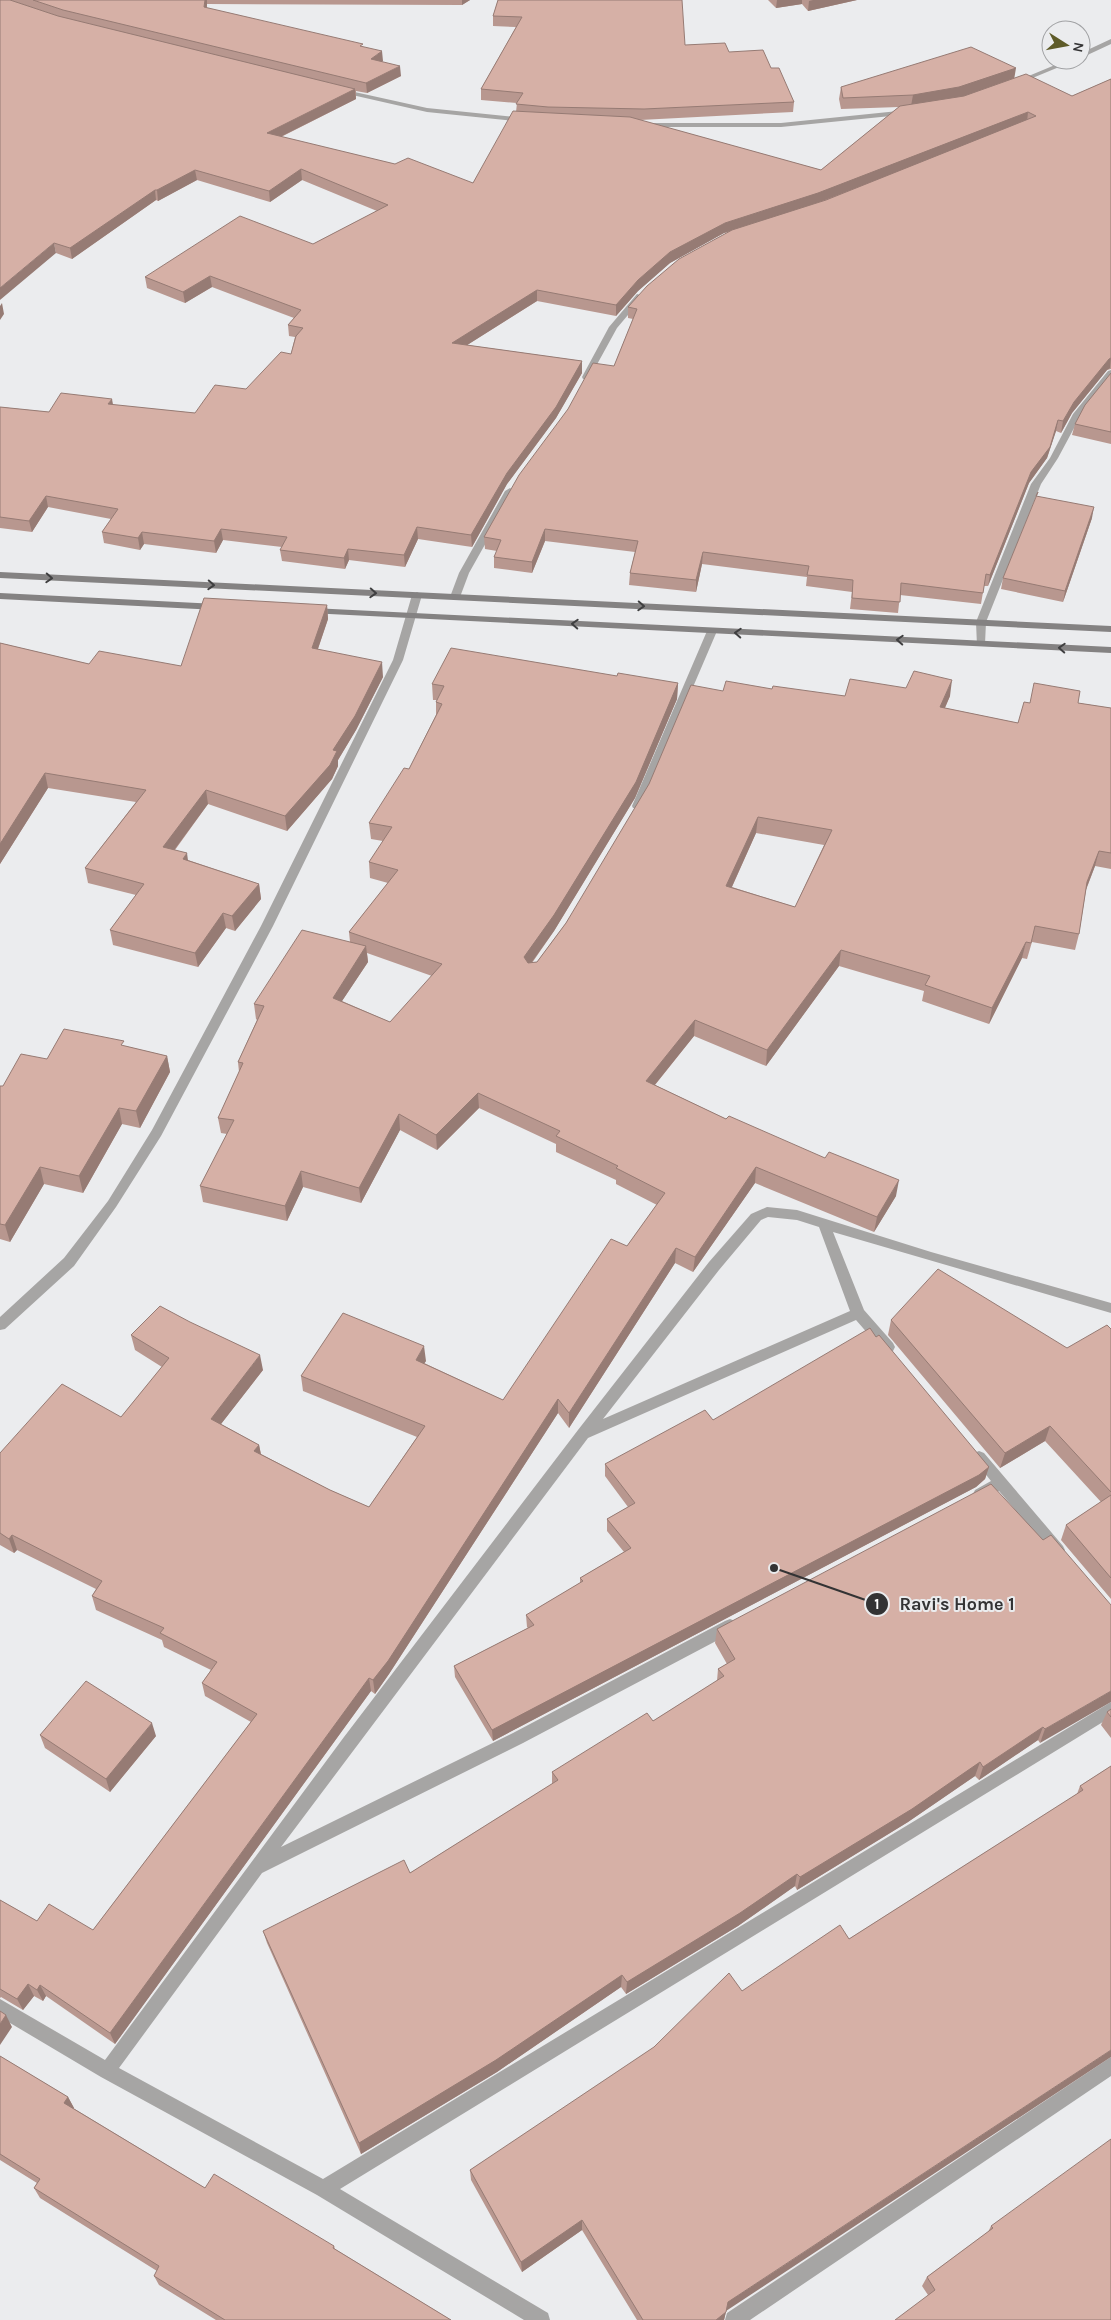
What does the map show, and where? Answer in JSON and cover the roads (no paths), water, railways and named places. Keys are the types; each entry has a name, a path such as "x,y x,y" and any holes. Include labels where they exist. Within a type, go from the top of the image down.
{"main road":[{"path":"0,576 1111,629"},
{"path":"0,596 230,607"},
{"path":"299,611 1111,650"}],"street":[{"path":"1091,51 1111,40"},
{"path":"1005,87 1053,70"},
{"path":"328,89 427,110 530,120"},
{"path":"637,125 781,124 918,110"},
{"path":"584,382 613,327 627,309 648,288"},
{"path":"980,644 981,622 1036,484 1054,458 1077,414 1111,373"},
{"path":"455,597 464,573 514,484"},
{"path":"0,1325 69,1262 137,1167 267,926 398,660 409,616 417,595"},
{"path":"631,816 642,799 712,631"},
{"path":"107,2071 349,1742 582,1434 714,1266 756,1217 767,1212 797,1215 931,1258 1111,1308"},
{"path":"824,1224 858,1313 899,1361"},
{"path":"582,1434 858,1313"},
{"path":"969,1445 1068,1562"},
{"path":"965,1501 1000,1483"},
{"path":"258,1867 518,1738 746,1617"},
{"path":"323,2189 1111,1709"},
{"path":"0,2007 107,2071 323,2189 541,2320"},
{"path":"734,2320 1111,2066"}],"place":[{"name":"Ravi's Home 1","path":"774,1568"}]}
